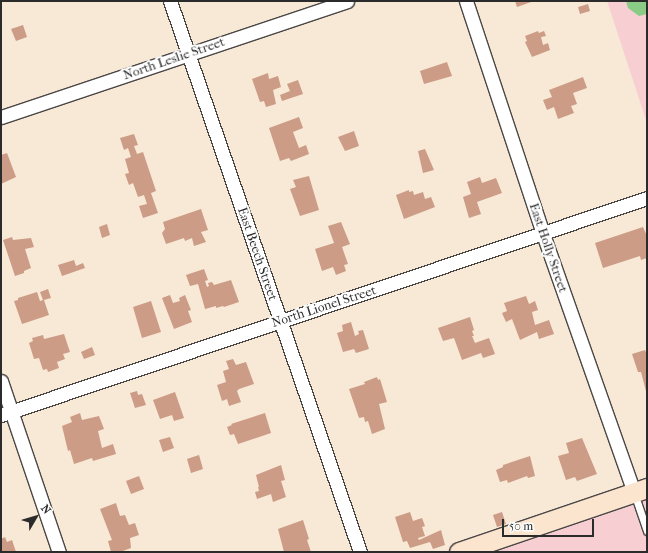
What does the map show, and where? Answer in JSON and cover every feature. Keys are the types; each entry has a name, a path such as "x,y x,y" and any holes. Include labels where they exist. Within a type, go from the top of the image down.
{"main road":[{"path":"459,552 641,491"}],"street":[{"name":"East Beech Street","path":"170,1 360,552"},
{"name":"North Leslie Street","path":"1,117 347,1"},
{"name":"East Holly Street","path":"466,1 543,234 641,491"},
{"name":"North Lionel Street","path":"6,413 647,198"},
{"path":"1,381 6,413 59,552"}],"lane":[{"path":"641,491 647,531"}],"shaded area":[{"path":"607,1 647,1 647,123"},
{"path":"647,488 647,552 459,552"}],"green space":[{"path":"626,1 647,1 647,14 639,16 628,8"}],"building":[{"path":"515,1 534,1 517,7"},
{"path":"588,4 590,11 580,14 578,7"},
{"path":"23,25 27,37 16,41 11,29"},
{"path":"538,31 539,33 544,31 546,36 541,37 543,45 548,43 550,50 532,57 525,42 527,41 525,36"},
{"path":"447,62 452,76 424,84 420,71"},
{"path":"268,73 269,79 278,76 281,87 273,90 276,104 266,107 264,101 260,102 252,79"},
{"path":"583,77 587,88 573,93 577,104 571,106 574,113 558,119 554,107 547,110 543,100 552,97 549,90"},
{"path":"298,80 303,94 282,101 280,95 290,91 287,84"},
{"path":"299,117 303,128 293,132 299,148 306,145 309,154 291,161 289,158 280,161 269,128"},
{"path":"354,131 359,146 345,151 338,137"},
{"path":"134,134 138,145 134,146 137,154 143,152 156,191 151,193 158,213 143,218 139,206 147,204 144,195 138,197 133,183 129,185 125,174 129,173 125,159 131,157 128,148 124,150 120,138"},
{"path":"425,149 434,170 423,173 418,151"},
{"path":"7,153 16,177 1,184 1,155"},
{"path":"309,176 319,210 300,216 290,189 296,187 293,180"},
{"path":"480,177 482,183 496,178 502,193 477,202 481,214 469,218 463,197 471,194 467,182"},
{"path":"409,190 409,192 413,191 414,195 423,192 425,199 431,197 435,207 404,219 396,195"},
{"path":"201,209 208,230 201,232 206,242 194,246 192,238 185,241 184,238 166,244 162,233 165,229 163,222"},
{"path":"341,222 350,244 342,247 348,264 344,265 346,271 336,275 333,267 322,271 315,249 334,243 328,226"},
{"path":"107,224 110,235 102,238 99,227"},
{"path":"643,227 647,236 647,258 641,260 640,256 603,268 595,243"},
{"path":"12,237 13,240 31,238 34,247 25,249 31,268 24,271 24,273 15,276 3,240"},
{"path":"74,260 76,266 83,263 85,268 62,276 58,265"},
{"path":"204,269 208,280 205,281 207,287 209,286 208,283 212,282 214,285 231,280 239,302 224,307 216,308 216,306 205,309 198,284 190,286 186,275"},
{"path":"48,289 51,298 44,300 49,315 22,324 14,301 18,300 18,298 37,292 40,301 43,300 40,292"},
{"path":"170,295 173,303 180,301 179,298 185,295 191,310 188,311 192,322 174,329 162,298"},
{"path":"526,296 529,304 535,301 538,310 532,312 535,325 549,320 554,334 539,339 537,332 520,340 512,319 506,322 502,313 507,311 504,303"},
{"path":"151,301 161,332 142,338 133,307"},
{"path":"470,317 474,330 472,331 474,336 472,336 475,343 489,338 495,354 483,358 481,353 462,360 454,338 443,341 438,328"},
{"path":"351,322 355,336 359,334 358,331 363,330 369,349 356,353 354,349 343,352 337,333 343,331 342,325"},
{"path":"64,334 70,352 63,354 65,359 57,362 59,368 48,372 47,369 43,370 39,358 34,359 29,343 33,341 32,338 43,335 44,339"},
{"path":"92,347 95,355 84,359 81,352"},
{"path":"645,350 647,355 647,395 641,372 638,372 632,354"},
{"path":"233,359 236,365 246,362 254,384 239,389 237,391 241,402 229,406 227,399 222,401 217,385 226,382 223,371 229,369 226,361"},
{"path":"377,377 378,380 380,379 387,402 379,404 385,429 372,434 368,421 365,422 364,417 359,418 349,389 365,384 364,382"},
{"path":"137,391 138,395 142,394 146,405 135,408 130,393"},
{"path":"175,392 184,418 174,421 172,415 160,419 153,400"},
{"path":"80,413 82,420 99,416 104,429 98,431 102,448 113,444 116,454 93,461 92,458 74,464 70,450 68,451 62,426 72,422 70,417"},
{"path":"265,413 271,433 238,444 234,434 230,435 227,427 232,425 231,424"},
{"path":"170,437 174,448 163,452 159,440"},
{"path":"582,438 597,474 577,481 575,477 566,480 558,456 569,453 566,443"},
{"path":"199,455 203,469 191,473 187,459"},
{"path":"530,456 535,476 528,478 527,476 508,483 507,480 500,482 496,470 503,467 503,465"},
{"path":"281,465 285,480 281,481 286,497 273,502 271,494 257,499 255,492 259,491 259,487 256,475"},
{"path":"139,476 144,489 131,494 126,481"},
{"path":"116,503 120,516 125,515 129,525 135,523 139,535 130,538 131,548 120,552 111,552 108,541 112,540 100,509"},
{"path":"410,512 413,521 422,518 425,526 422,527 425,536 418,538 419,540 441,530 445,545 433,549 430,542 410,548 407,541 403,542 395,517"},
{"path":"502,512 506,524 497,527 493,515"},
{"path":"303,520 309,539 307,540 311,552 284,552 278,529"},
{"path":"5,537 7,542 12,540 16,552 1,552 1,539"}]}
